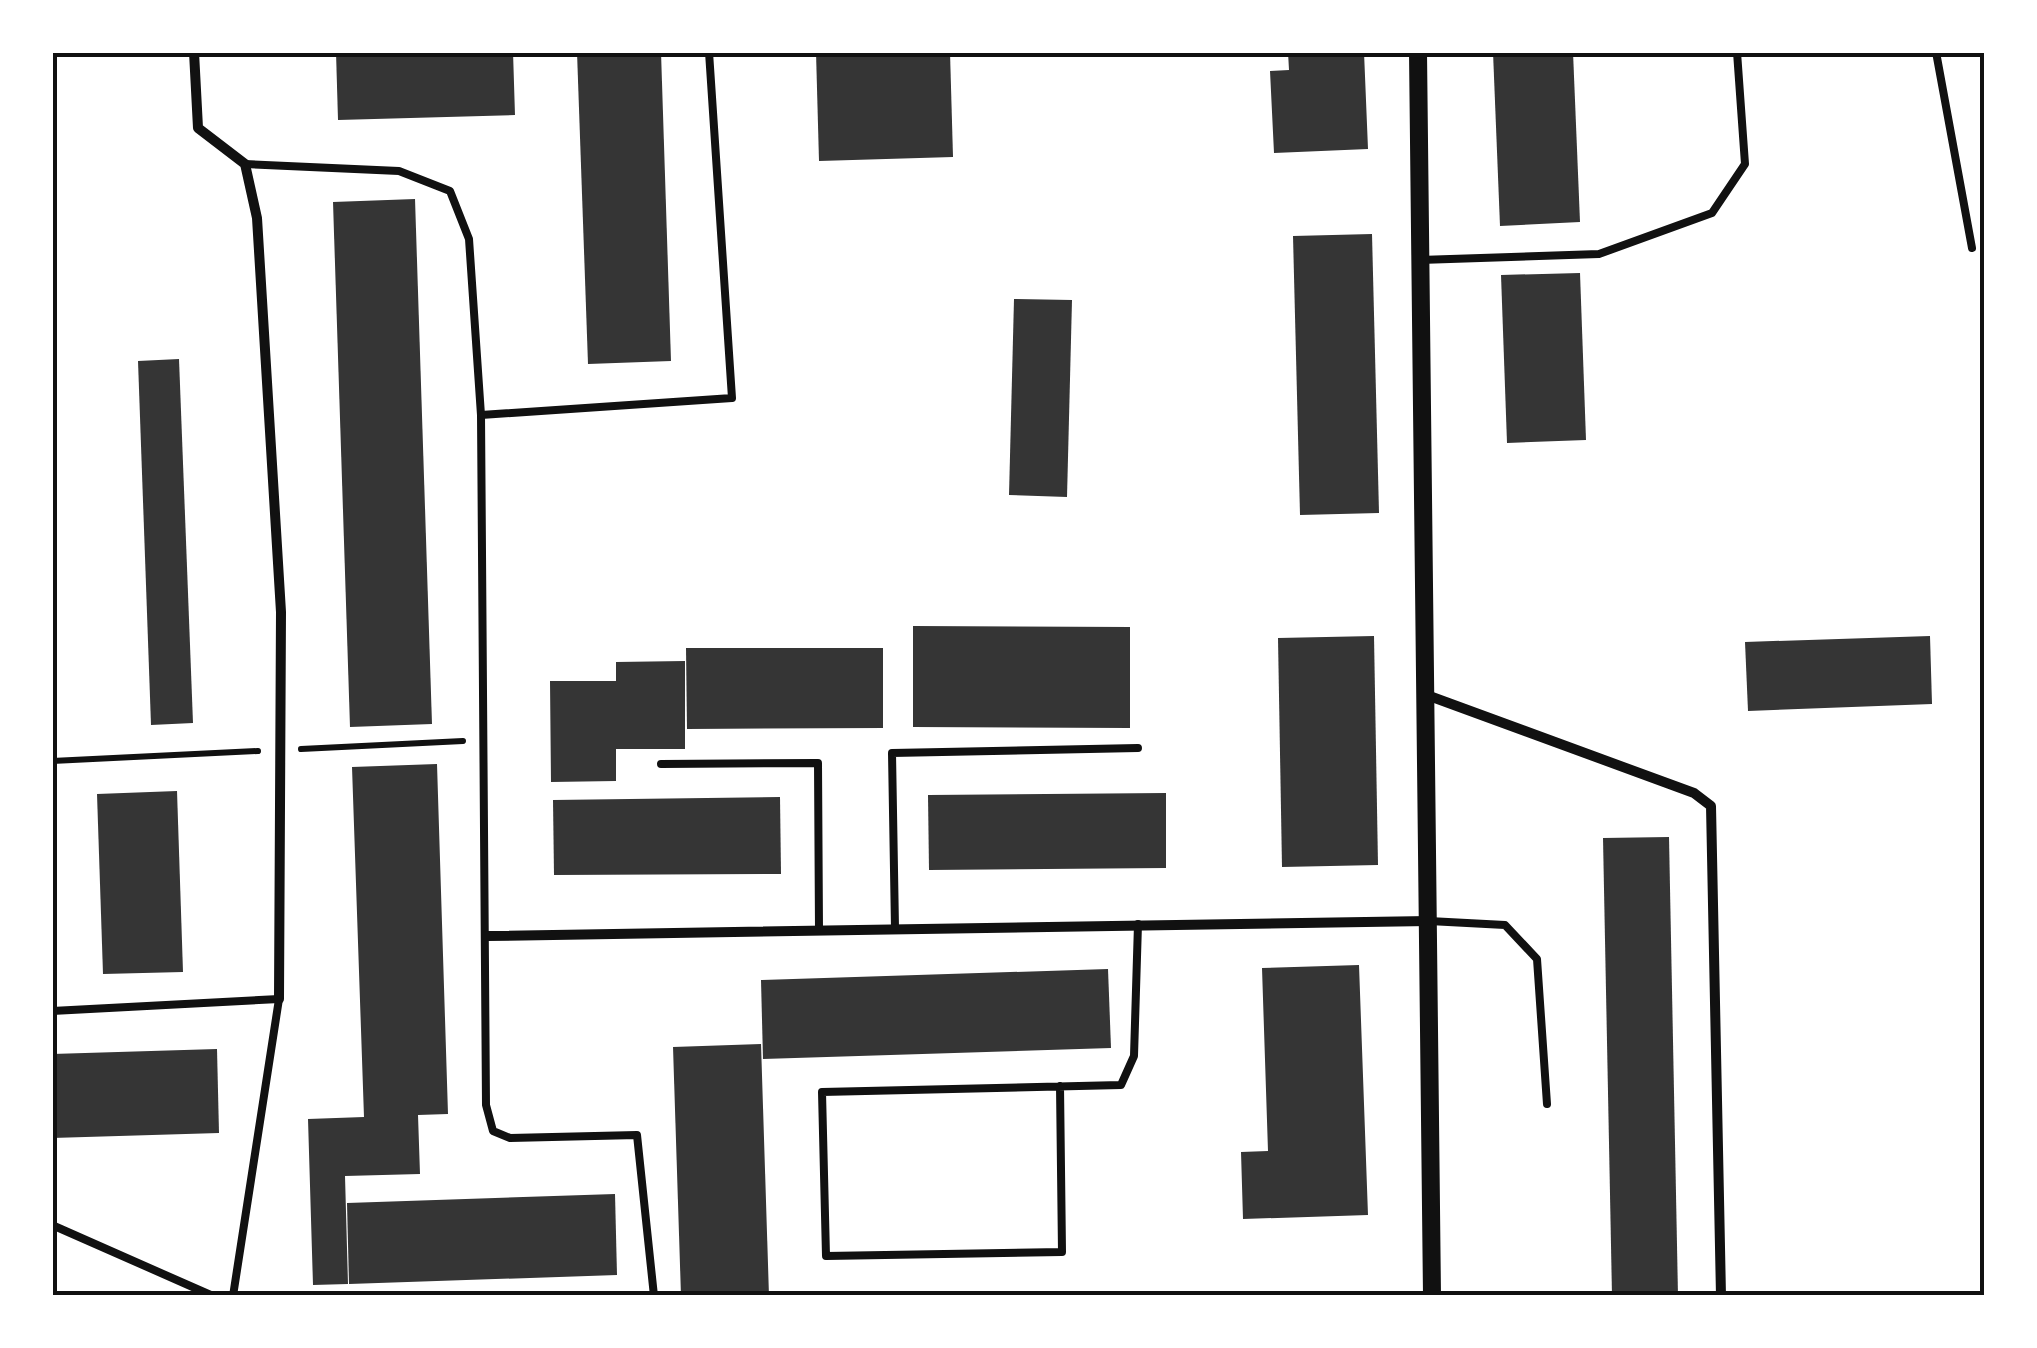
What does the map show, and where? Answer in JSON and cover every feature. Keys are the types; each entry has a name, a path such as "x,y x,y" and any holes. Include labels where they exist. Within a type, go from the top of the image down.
{"street":[{"path":"194,52 198,128 245,164 257,218 282,612 279,999"},
{"path":"1418,52 1432,1296"},
{"path":"1424,694 1694,793 1711,806 1721,1296"},
{"path":"487,936 1429,922"}],"lane":[{"path":"481,415 732,398 709,52"},
{"path":"1420,260 1598,254 1712,212 1745,164 1737,52"},
{"path":"1936,52 1972,248"},
{"path":"245,164 399,171 450,190 468,239 481,415 486,1104 493,1131 510,1138 637,1135 654,1296"},
{"path":"895,928 892,754 1138,748"},
{"path":"661,764 818,764 819,930"},
{"path":"1429,922 1505,925 1537,958 1547,1104"},
{"path":"1060,1086 1062,1252 826,1256 822,1092 1060,1086 1120,1085 1134,1056 1138,924"},
{"path":"52,1011 279,999 233,1296"},
{"path":"52,1225 213,1296"}],"building":[{"path":"336,52 513,52 515,115 338,120"},
{"path":"577,52 661,52 671,361 588,364"},
{"path":"816,52 950,52 953,157 819,161"},
{"path":"1288,52 1364,52 1368,149 1274,153 1270,71 1289,70"},
{"path":"1493,52 1573,52 1580,222 1500,226"},
{"path":"415,199 432,724 350,727 333,202"},
{"path":"1372,234 1379,513 1300,515 1293,236"},
{"path":"1580,273 1586,440 1507,443 1501,275"},
{"path":"1014,299 1072,300 1067,497 1009,495"},
{"path":"179,359 193,723 151,725 138,361"},
{"path":"913,626 1130,627 1130,728 913,727"},
{"path":"1374,636 1378,865 1282,867 1278,638"},
{"path":"1930,636 1932,704 1748,711 1745,642"},
{"path":"686,648 883,648 883,728 687,729"},
{"path":"685,661 685,749 616,749 616,781 551,782 550,681 616,681 616,662"},
{"path":"437,764 448,1114 418,1115 420,1174 345,1176 348,1284 313,1285 308,1119 364,1117 352,767"},
{"path":"177,791 183,972 103,974 97,794"},
{"path":"1166,793 1166,868 929,870 928,795"},
{"path":"780,797 781,874 554,875 553,800"},
{"path":"1669,837 1678,1296 1612,1296 1603,838"},
{"path":"1359,965 1368,1215 1243,1219 1241,1152 1268,1151 1262,968"},
{"path":"1108,969 1111,1048 763,1059 761,980"},
{"path":"761,1044 769,1296 681,1296 673,1047"},
{"path":"217,1049 219,1133 52,1138 52,1054"},
{"path":"615,1194 617,1275 349,1284 347,1203"}]}
